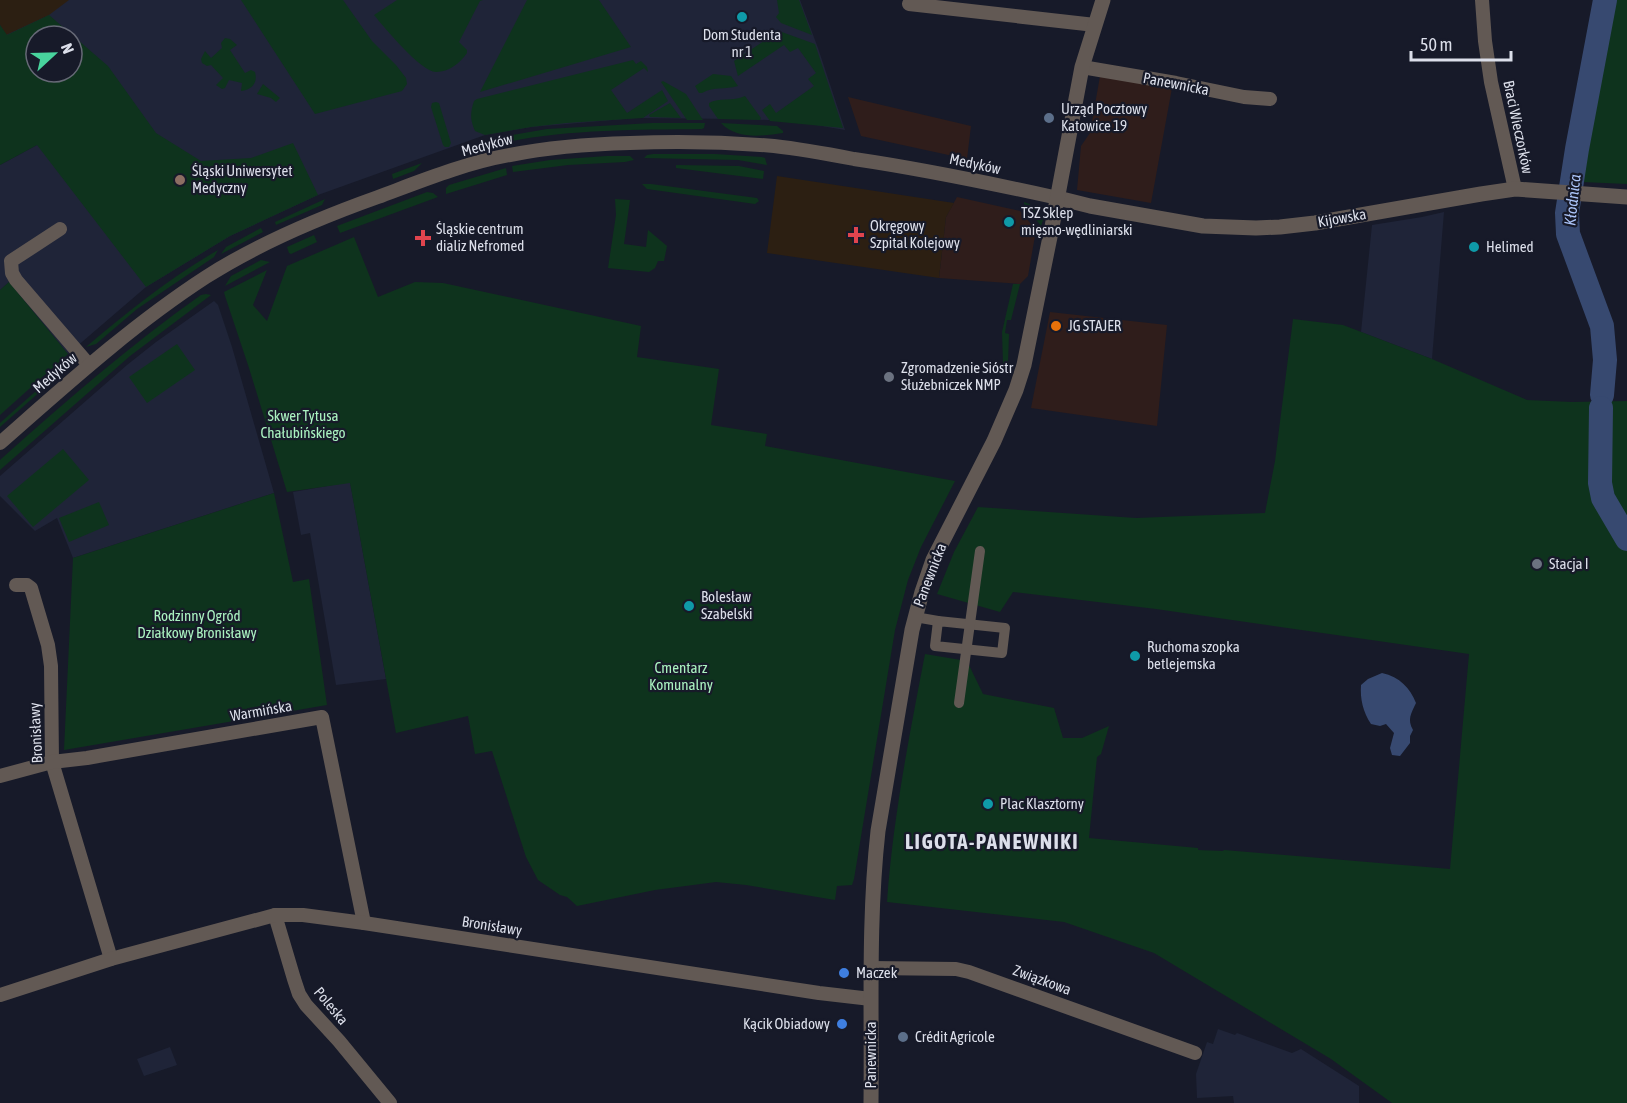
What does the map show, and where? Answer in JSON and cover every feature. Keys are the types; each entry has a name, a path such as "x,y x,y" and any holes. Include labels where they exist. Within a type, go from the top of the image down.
{"street":[{"name":"Panewnicka","path":"871,1103 872,903 878,831 915,617 933,560 994,441 1024,365 1082,67 1103,0"},
{"name":"Braci Wieczorków","path":"1482,0 1491,82 1515,189"},
{"path":"909,4 1095,24"},
{"name":"Panewnicka","path":"1082,67 1244,97 1269,99"},
{"name":"Medyków","path":"0,443 89,366 207,276 246,254 340,211 486,160 556,147 646,142 717,142 775,147 900,165 1058,198"},
{"name":"Kijowska","path":"1058,198 1203,226 1268,227 1315,223 1515,189 1627,197"},
{"path":"60,229 11,261 12,273 89,366"},
{"path":"958,703 980,551"},
{"name":"Bronisławy","path":"16,585 27,585 32,588 48,645 51,666 52,762 111,959"},
{"path":"915,617 1005,628 1002,653 935,646 938,621"},
{"name":"Warmińska","path":"0,776 52,762 87,758 321,717 364,923"},
{"name":"Bronisławy","path":"0,995 111,959 275,915 303,915 871,999"},
{"name":"Poleska","path":"275,915 299,994 390,1103"},
{"name":"Związkowa","path":"871,968 956,969 969,972 1195,1053"}],"shaded area":[{"name":"Śląski Uniwersytet Medyczny","path":"0,0 800,0 845,130 793,121 636,118 531,127 485,135 318,195 230,236 146,287 68,354 9,282 0,290 0,165 37,145 66,84 84,84 84,24 24,24 24,35 6,35 0,25"},
{"path":"0,0 69,0 49,15 30,24 24,24 24,27 6,35 0,25"},
{"path":"1100,76 1172,88 1151,203 1077,190 1081,146 1090,133"},
{"path":"848,97 971,126 967,159 861,136"},
{"name":"Okręgowy Szpital Kolejowy","path":"777,176 954,203 946,217 939,278 767,253"},
{"path":"957,197 1020,211 1036,230 1028,276 1020,284 939,278 946,217"},
{"path":"1444,212 1432,359 1361,332 1372,225"},
{"path":"214,301 218,305 232,347 274,493 73,558 57,518 35,531 0,496 0,476 127,365"},
{"path":"1050,312 1167,325 1157,426 1031,408"},
{"path":"350,482 386,679 336,685 310,533 301,535 293,492"},
{"path":"1218,1029 1235,1035 1237,1033 1292,1053 1301,1049 1359,1086 1359,1103 1234,1103 1233,1096 1197,1098 1196,1074 1207,1042 1213,1044"},
{"path":"170,1047 177,1065 144,1076 137,1059"}],"green space":[{"path":"241,0 343,0 372,41 406,78 407,84 402,91 315,114"},
{"path":"397,0 483,0 480,1 459,42 467,50 464,57 454,66 441,72 429,70 421,65 374,15"},
{"path":"527,0 599,0 631,47 480,92"},
{"path":"777,0 799,0 812,35 781,23 776,17 779,13"},
{"path":"1595,0 1627,0 1627,184 1582,182 1563,177"},
{"path":"49,15 59,24 30,24"},
{"path":"0,25 7,35 24,27 24,84 84,84 84,45 108,66 156,133 201,161 251,158 293,143 318,195 230,236 146,287 37,145 0,165"},
{"path":"779,31 815,44 843,128 770,121 762,110 770,104 776,113 814,86 808,79 816,73 798,48 790,52 784,45 738,76 734,61"},
{"path":"225,38 237,45 230,50 245,73 251,70 255,72 255,83 248,89 241,91 242,83 229,80 222,89 216,85 223,78 211,65 207,66 202,63 201,59 205,51 211,58 222,48 221,43"},
{"path":"633,60 636,64 641,61 647,67 648,72 644,68 611,90 627,113 662,90 668,101 643,118 566,123 485,135 475,131 471,113 474,101 477,99"},
{"path":"713,74 731,76 738,86 699,93 695,86"},
{"path":"661,82 686,94 703,120 687,120"},
{"path":"263,84 280,98 276,102 257,94"},
{"path":"745,96 761,118 760,120 718,119 709,106 709,103 713,101"},
{"path":"432,103 439,103 451,143 449,147 443,145 431,107"},
{"path":"670,103 681,118 650,117 649,115"},
{"path":"652,123 705,123 702,129 580,132 507,142 506,136 547,129"},
{"path":"721,123 777,126 783,133 750,136 734,132"},
{"path":"653,154 762,157 765,158 767,165 738,160 644,158"},
{"path":"630,156 634,160 513,172 512,166 550,160"},
{"path":"422,163 414,171 393,179 392,174"},
{"path":"676,165 739,166 764,171 763,179 676,168"},
{"path":"506,168 507,175 446,194 446,188 449,185"},
{"path":"642,184 757,198 759,201 755,204 647,189"},
{"path":"427,192 438,197 340,233 337,226"},
{"path":"325,199 322,205 276,225 275,222"},
{"path":"615,199 630,200 624,244 646,247 648,230 667,246 664,261 658,261 655,268 649,272 608,268 616,215"},
{"path":"1024,202 1039,214 1043,220 1041,226 1024,204"},
{"path":"261,228 263,232 221,254 226,247"},
{"path":"314,235 317,242 289,253 287,247"},
{"name":"Cmentarz Komunalny","path":"354,237 378,297 415,282 443,283 641,326 637,357 719,369 711,425 767,434 765,446 955,481 921,547 908,580 895,630 854,879 852,885 837,886 835,900 716,882 655,890 577,906 567,897 560,895 538,880 526,857 492,751 475,754 468,716 396,733 350,483 287,492 224,292 267,270 253,305 267,321 287,266"},
{"path":"218,250 214,257 137,309 96,344 86,347 150,296"},
{"path":"261,260 270,262 225,286 231,276"},
{"path":"9,282 68,354 0,415 0,290"},
{"path":"1013,284 1020,284 1011,320 1007,320 1005,333 1009,334 1008,363 1003,363 1002,332"},
{"path":"201,295 211,295 130,356 0,470 0,460 73,395 149,334"},
{"path":"1293,319 1343,325 1432,359 1527,400 1627,401 1627,1103 1392,1103 1331,1059 1154,953 1064,922 887,902 897,809 925,654 967,661 983,694 1054,708 1063,738 1082,738 1109,726 1101,754 1097,757 1089,838 1198,848 1198,850 1224,850 1450,869 1469,654 1156,609 1013,592 1000,612 937,594 954,552 978,507 1136,518 1265,513 1275,461"},
{"path":"177,344 195,370 147,403 129,377"},
{"path":"72,359 68,367 0,427 0,423"},
{"path":"63,449 89,480 33,527 7,496"},
{"name":"Rodzinny Ogród Działkowy Bronisławy","path":"274,493 293,582 309,579 327,705 64,750 73,558"},
{"path":"99,502 109,525 69,542 59,518"}],"water":[{"path":"1382,673 1404,684 1416,703 1410,716 1413,730 1410,743 1400,756 1392,755 1390,748 1394,733 1386,724 1380,726 1371,724 1363,705 1361,685"}],"waterway":[{"name":"Kłodnica","path":"1602,395 1605,360 1602,326 1568,234 1567,213 1605,0"},
{"name":"Kłodnica","path":"1601,408 1600,483 1603,498 1627,539"}],"place":[{"name":"Dom Studenta nr 1","path":"742,17"},
{"name":"Urząd Pocztowy Katowice 19","path":"1049,118"},
{"name":"Śląski Uniwersytet Medyczny","path":"180,180"},
{"name":"TSZ Sklep mięsno-wędliniarski","path":"1009,222"},
{"name":"Okręgowy Szpital Kolejowy","path":"856,235"},
{"name":"Śląskie centrum dializ Nefromed","path":"423,238"},
{"name":"Helimed","path":"1474,247"},
{"name":"JG STAJER","path":"1056,326"},
{"name":"Zgromadzenie Sióstr Służebniczek NMP","path":"889,377"},
{"name":"Stacja I","path":"1537,564"},
{"name":"Bolesław Szabelski","path":"689,606"},
{"name":"Ruchoma szopka betlejemska","path":"1135,656"},
{"name":"Plac Klasztorny","path":"988,804"},
{"name":"Maczek","path":"844,973"},
{"name":"Kącik Obiadowy","path":"842,1024"},
{"name":"Crédit Agricole","path":"903,1037"}],"district":[{"name":"LIGOTA-PANEWNIKI","path":"992,842"}],"park label":[{"name":"Skwer Tytusa Chałubińskiego","path":"303,424"}]}
